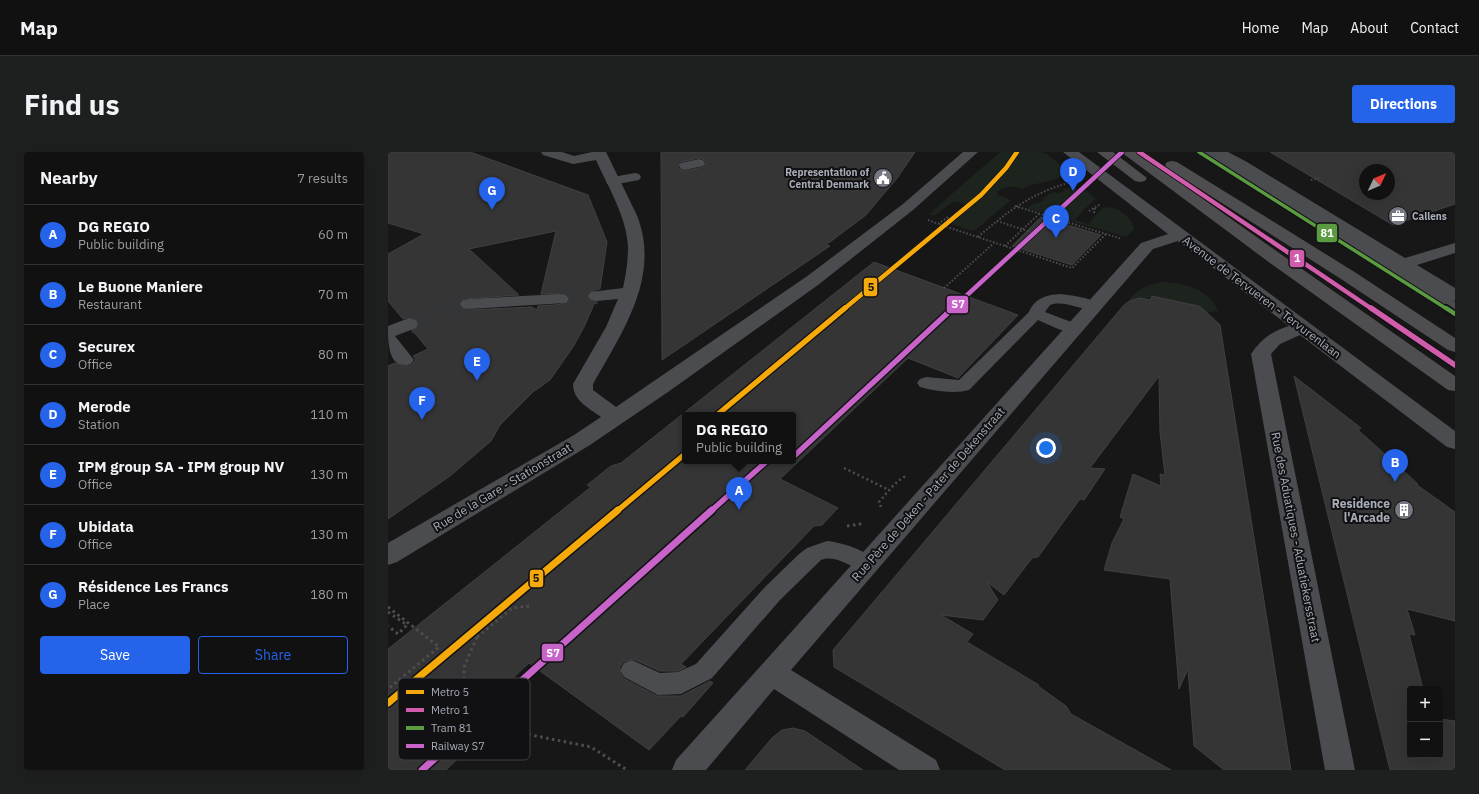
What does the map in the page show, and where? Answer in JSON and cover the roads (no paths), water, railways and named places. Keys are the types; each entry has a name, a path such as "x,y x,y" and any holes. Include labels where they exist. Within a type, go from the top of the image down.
{"highway":[{"path":"1104,152 1153,187 1276,259"},
{"path":"1128,152 1276,259 1455,385"},
{"path":"1153,152 1347,275 1455,346"},
{"path":"1179,152 1347,275"}],"street":[{"path":"548,152 573,160 599,153 632,224 636,249 634,278 631,293 620,319 583,384 583,392 591,400 616,417"},
{"name":"Avenue de Tervueren - Tervurenlaan","path":"1070,152 1455,442"},
{"name":"Rue de la Gare - Stationstraat","path":"388,555 582,440 616,417 812,281 908,207 968,153"},
{"path":"1220,153 1455,296"},
{"name":"Rue Père de Deken - Pater de Dekenstraat","path":"688,770 866,564 1147,246 1180,235"},
{"path":"1404,264 1455,248"},
{"path":"597,296 631,293"},
{"path":"469,304 560,299"},
{"path":"388,332 410,324"},
{"name":"Rue des Aduatiques - Aduatiekersstraat","path":"1302,328 1281,335 1267,343 1261,354 1340,770"},
{"path":"388,340 404,360"},
{"path":"772,673 925,770"}],"lane":[{"path":"1205,152 1455,309"},
{"path":"685,166 699,163"},
{"path":"612,181 635,176"},
{"path":"926,383 963,386 1036,314 1038,307 1043,302 1053,300 1076,300 1093,306"},
{"path":"1036,314 1074,328"},
{"path":"632,670 658,684 681,683 704,671 772,594 814,554 827,550 838,550 866,564"}],"tunnel":[{"path":"560,299 597,296"},
{"path":"452,309 469,304"},
{"path":"409,324 452,309"}],"metro line":[{"name":"5","path":"721,412 981,195 1006,168 1017,152"},
{"name":"1","path":"1139,152 1455,365"},
{"name":"5","path":"418,678 682,457"},
{"name":"5","path":"388,703 398,695"}],"tram line":[{"name":"81","path":"1199,152 1455,314"}],"rail line":[{"name":"S7","path":"796,454 1122,152"},
{"name":"S7","path":"525,678 764,464"},
{"name":"S7","path":"422,770 433,760"}],"place":[{"name":"Representation of Central Denmark","path":"883,178"},
{"name":"Merode","path":"1073,191"},
{"name":"Résidence Les Francs","path":"492,210"},
{"name":"Callens","path":"1398,216"},
{"name":"Securex","path":"1056,238"},
{"name":"IPM group SA - IPM group NV","path":"477,381"},
{"name":"Ubidata","path":"422,420"},
{"name":"Le Buone Maniere","path":"1395,482"},
{"name":"DG REGIO","path":"739,510"},
{"name":"Residence l'Arcade","path":"1404,510"}]}
